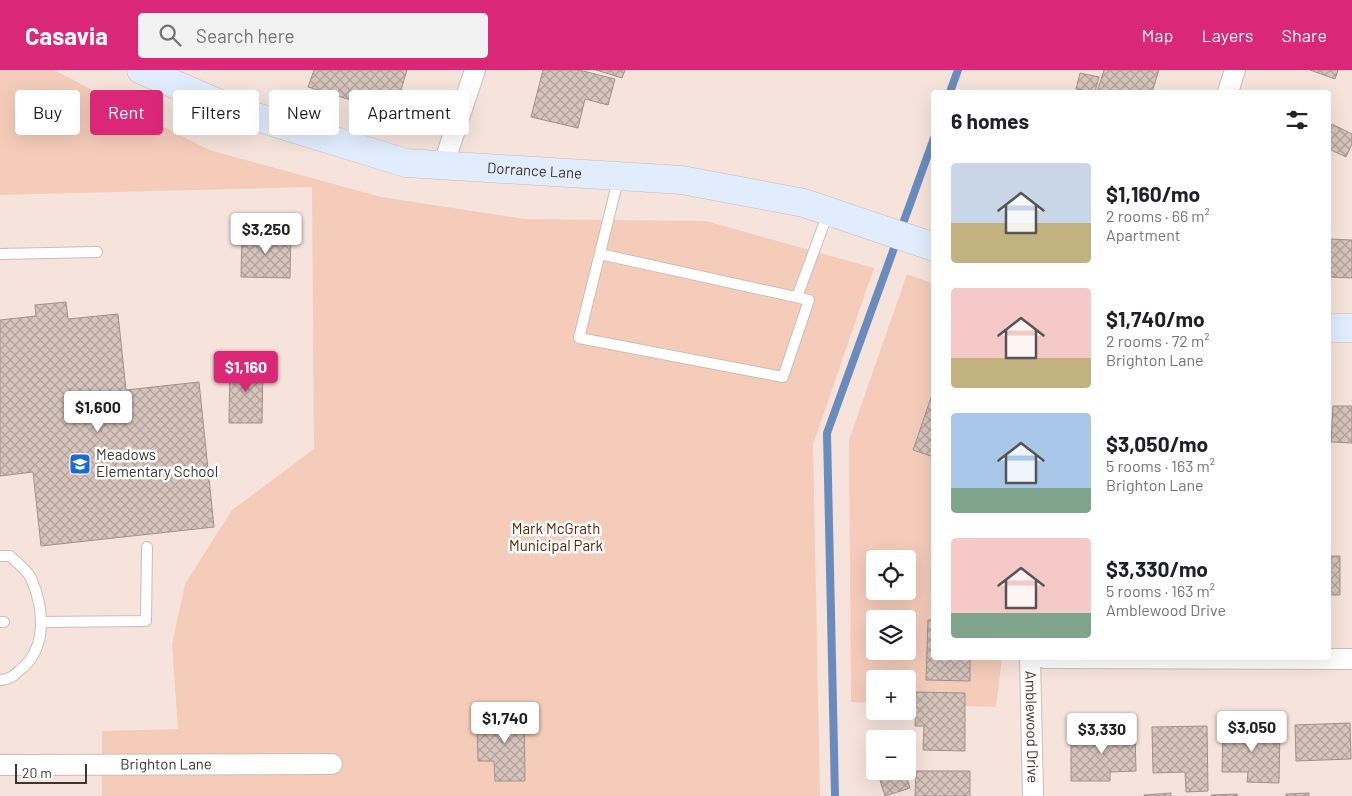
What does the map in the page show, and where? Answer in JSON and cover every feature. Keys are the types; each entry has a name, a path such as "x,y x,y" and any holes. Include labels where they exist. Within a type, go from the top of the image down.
{"street":[{"name":"Dorrance Lane","path":"141,70 237,112 406,162 682,180 804,203 931,246"},
{"path":"444,163 475,70"},
{"path":"1229,90 1235,70"},
{"path":"1331,328 1352,328"},
{"path":"1331,659 1352,659"},
{"name":"Amblewood Drive","path":"1030,660 1033,796"},
{"name":"Brighton Lane","path":"0,765 332,764"}],"lane":[{"path":"600,254 809,300 783,377 579,338 619,176"},
{"path":"797,297 829,211"},
{"path":"0,254 96,252"},
{"path":"42,622 146,621 148,547"},
{"path":"0,556 10,556 30,576 41,608 42,622 38,644 28,664 7,680 0,680"}],"green space":[{"name":"Mark McGrath Municipal Park","path":"0,70 54,70 93,90 90,90 90,135 163,135 163,126 173,131 173,135 180,135 209,150 381,197 525,219 706,221 874,268 813,445 820,796 102,796 102,731 178,729 172,644 185,584 232,510 314,449 312,187 0,195"},
{"path":"907,274 931,283 931,660 1002,660 996,707 916,704 916,670 866,670 866,703 851,702 849,440"}],"building":[{"path":"314,70 407,70 401,90 349,90 349,99 339,96 339,90 318,90 308,87"},
{"path":"543,70 579,70 615,79 608,105 585,99 578,128 531,117"},
{"path":"596,70 625,70 622,78"},
{"path":"1104,70 1159,70 1153,90 1098,90"},
{"path":"1310,70 1338,70 1335,79"},
{"path":"1080,73 1099,77 1096,90 1076,89"},
{"path":"1332,124 1352,134 1352,144 1346,157 1331,150"},
{"path":"242,232 291,233 290,278 241,277"},
{"path":"1331,239 1352,240 1352,278 1331,277"},
{"path":"66,302 68,319 118,314 126,390 199,382 214,527 41,546 33,472 0,476 0,320 36,316 35,305"},
{"path":"230,363 263,364 262,423 229,423"},
{"path":"931,398 931,456 913,450"},
{"path":"1333,406 1352,406 1352,443 1331,442"},
{"path":"1331,556 1340,556 1340,595 1331,595"},
{"path":"928,620 931,620 931,660 970,660 970,681 926,680"},
{"path":"916,692 965,693 965,751 923,750 924,726 915,726"},
{"path":"524,706 525,781 495,781 494,761 478,761 477,727 493,727 493,707"},
{"path":"1350,723 1351,759 1296,761 1295,725"},
{"path":"1207,726 1208,791 1186,792 1185,772 1153,773 1152,727"},
{"path":"1223,727 1280,728 1279,783 1247,782 1248,772 1222,772"},
{"path":"1071,733 1135,733 1136,771 1110,772 1110,781 1071,781"},
{"path":"916,771 970,771 970,796 915,796"},
{"path":"880,780 908,780 910,788 885,796"},
{"path":"1171,793 1171,796 1144,796 1144,795"},
{"path":"1309,793 1309,796 1286,796 1286,794"},
{"path":"1237,794 1238,796 1211,796 1211,795"}],"waterway":[{"path":"951,90 958,70"},
{"path":"835,796 827,433 931,146"}],"place":[{"name":"Meadows Elementary School","path":"80,464"}]}
